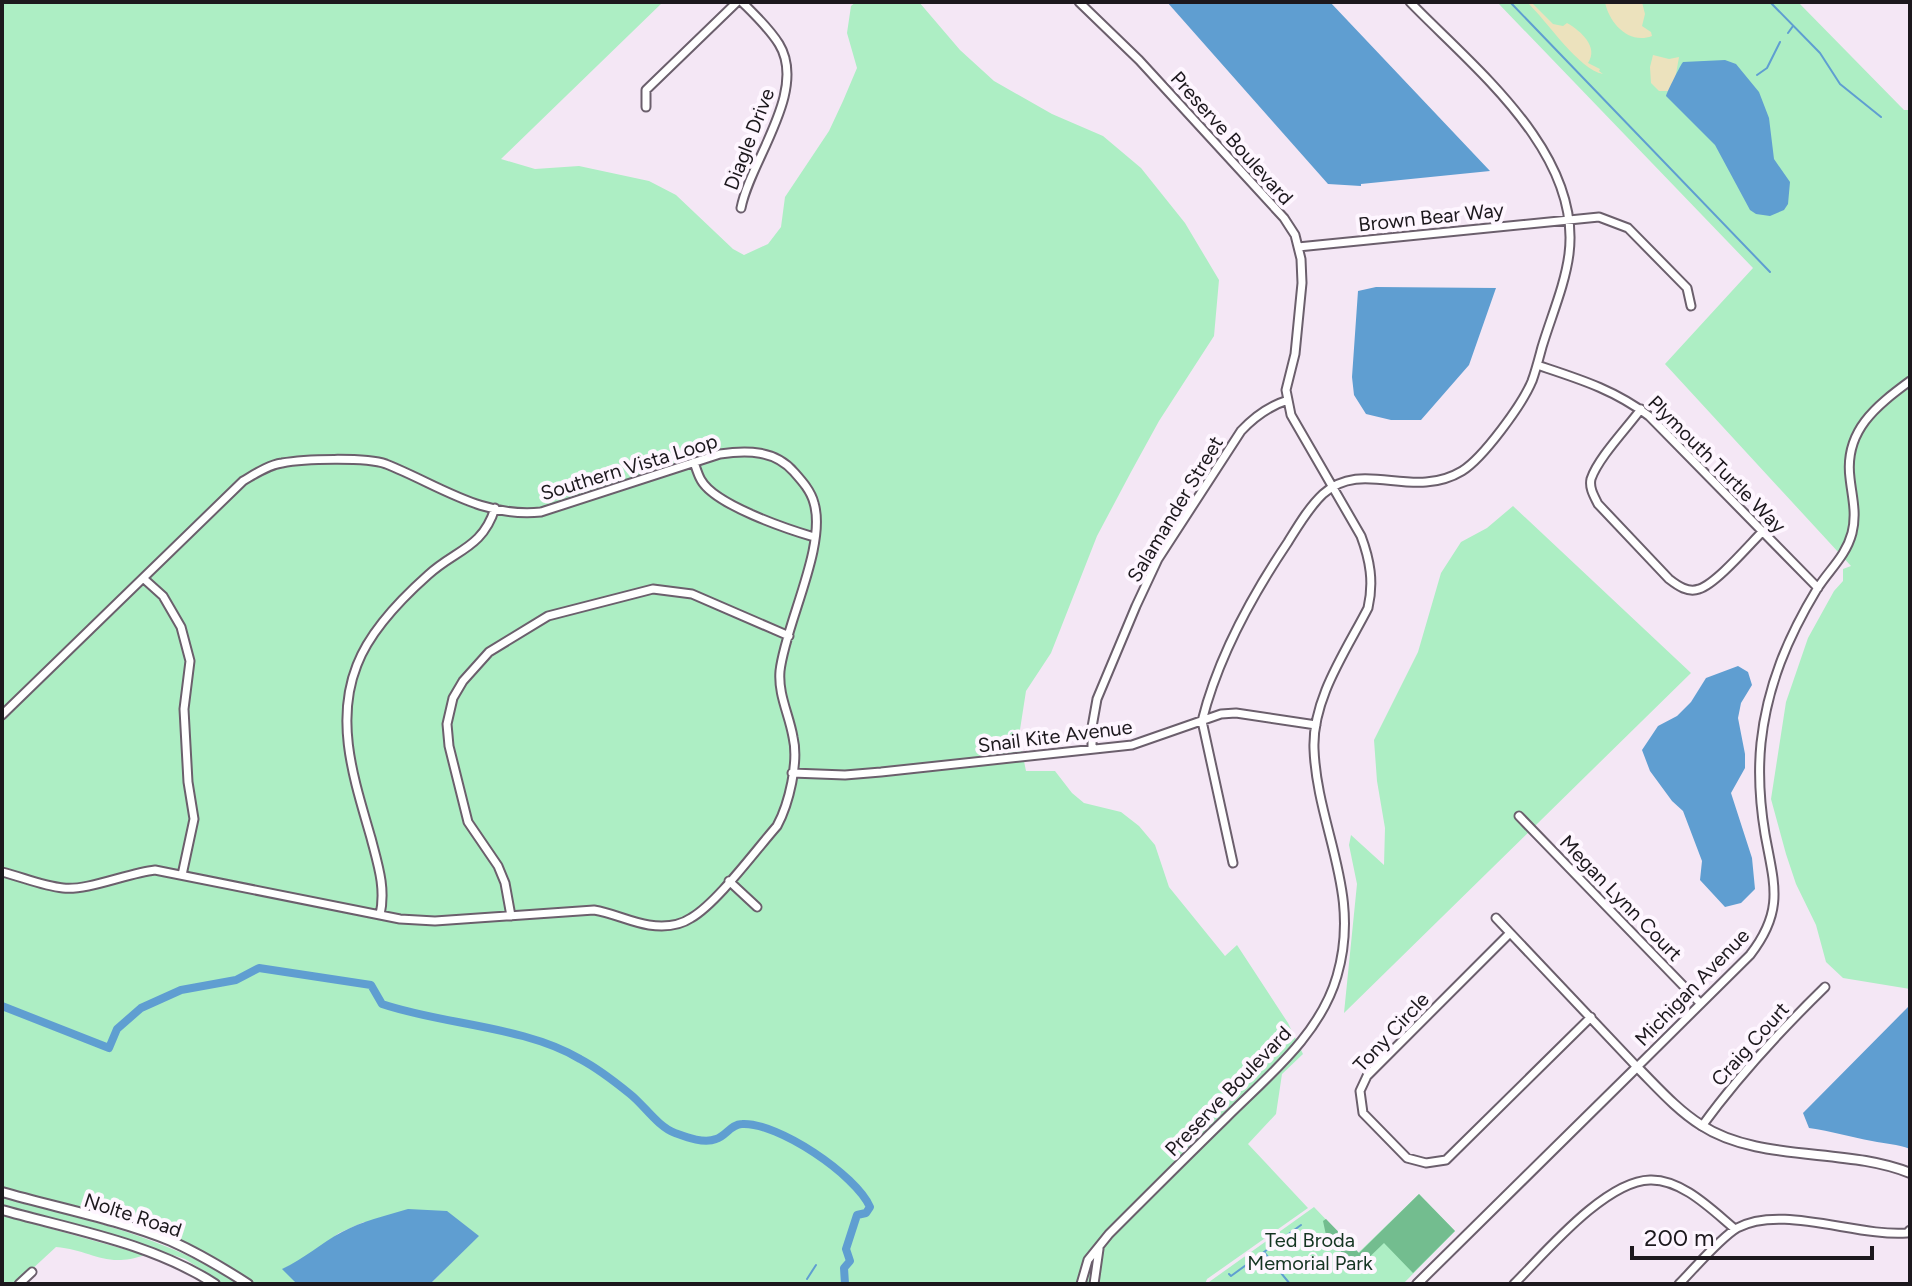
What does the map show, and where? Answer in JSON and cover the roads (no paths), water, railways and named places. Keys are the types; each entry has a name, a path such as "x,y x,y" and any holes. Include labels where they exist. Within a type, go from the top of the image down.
{"street":[{"path":"646,107 646,90 740,2"},
{"name":"Diagle Drive","path":"740,2 769,30 781,47 787,65 787,88 744,190 741,208"},
{"name":"Preserve Boulevard","path":"1079,2 1139,60 1284,218 1295,235 1302,283 1295,354 1286,390 1291,415 1361,536 1368,554 1372,592 1368,608 1318,711 1314,747 1346,914 1337,978 1320,1016 1293,1051 1109,1234 1088,1260 1081,1284"},
{"path":"1233,863 1202,721 1229,645 1255,591 1308,511 1332,487 1353,478 1414,485 1434,483 1463,471 1475,462 1518,406 1531,382 1569,255 1568,219 1562,191 1551,162 1535,134 1410,2"},
{"name":"Brown Bear Way","path":"1298,247 1599,217 1628,228 1687,288 1691,306"},
{"name":"Plymouth Turtle Way","path":"1537,365 1604,387 1641,409 1818,588"},
{"name":"Michigan Avenue","path":"1417,1284 1756,948 1774,908 1775,878 1760,797 1759,769 1761,739 1773,678 1795,626 1818,588 1837,565 1852,534 1855,502 1849,467 1858,430 1880,403 1910,381"},
{"name":"Salamander Street","path":"1092,749 1097,699 1158,559 1241,431 1252,418 1288,400"},
{"path":"1641,409 1600,463 1591,479 1591,490 1598,504 1669,579 1681,588 1699,589 1711,582 1763,531"},
{"name":"Southern Vista Loop","path":"2,715 243,481 261,470 282,463 365,459 384,463 445,493 517,515 541,512 720,454 750,450 790,467 804,484 814,504 814,537 780,669 780,693 794,739 787,803 777,826 707,906 690,919 673,926 649,925 594,910 435,921 380,915 155,870 64,889 2,872"},
{"path":"694,462 708,489 726,501 814,537"},
{"path":"380,915 383,881 350,764 346,728 357,665 380,625 430,573 483,534 495,508"},
{"path":"143,578 163,596 181,627 190,661 184,709 188,782 194,819 182,875"},
{"path":"511,916 505,883 498,866 468,822 449,746 447,724 453,698 463,681 489,652 548,616 653,589 692,594 789,636"},
{"name":"Snail Kite Avenue","path":"792,773 845,775 1132,745 1236,713 1316,725"},
{"name":"Megan Lynn Court","path":"1519,816 1700,1003"},
{"path":"729,881 757,907"},
{"path":"1496,918 1637,1067 1702,1126 1763,1148 1889,1165 1910,1173"},
{"name":"Tony Circle","path":"1510,933 1367,1076 1360,1091 1363,1113 1407,1158 1426,1163 1446,1160 1591,1017"},
{"name":"Craig Court","path":"1702,1126 1776,1035 1825,987"},
{"path":"1514,1284 1605,1196 1626,1184 1652,1179 1678,1187 1705,1203 1735,1229"},
{"name":"Nolte Road","path":"2,1192 128,1226 172,1242 216,1263 248,1284"},
{"name":"Nolte Road","path":"2,1210 100,1236 169,1259 215,1284"},
{"path":"1679,1284 1735,1229 1761,1219 1834,1226 1884,1235 1910,1230"},
{"path":"1094,1284 1099,1249"},
{"path":"19,1284 32,1272"}],"water":[{"path":"1167,2 1330,2 1490,171 1361,186 1328,184"},
{"path":"1725,60 1736,64 1759,92 1769,118 1774,159 1790,182 1788,204 1784,210 1770,216 1750,210 1715,145 1666,96 1683,62"},
{"path":"1376,287 1496,288 1469,365 1421,420 1391,420 1366,414 1354,395 1352,377 1358,291"},
{"path":"1738,666 1748,672 1752,685 1741,703 1738,718 1745,768 1731,793 1752,858 1755,889 1741,903 1725,907 1700,880 1702,861 1683,811 1650,771 1642,750 1658,726 1677,716 1691,702 1706,678"},
{"path":"1910,1005 1910,1149 1809,1128 1803,1113"},
{"path":"408,1209 447,1211 479,1236 430,1284 297,1284 282,1269 350,1228"}],"waterway":[{"path":"1510,2 1770,272"},
{"path":"1770,2 1820,53 1840,84 1881,117"},
{"path":"1788,33 1793,26"},
{"path":"1757,75 1767,68 1780,42"},
{"path":"2,1006 109,1048 117,1029 141,1008 181,990 236,980 259,968 371,985 382,1004 535,1039 558,1048 605,1075 675,1133 706,1141 720,1137 738,1125 757,1126 795,1141 833,1166 862,1194 870,1207 866,1213 857,1215 846,1249 850,1261 844,1268 845,1284"},
{"path":"1264,1252 1301,1225"},
{"path":"1229,1274 1231,1276 1264,1252 1290,1284"},
{"path":"807,1279 816,1265"}],"park label":[{"name":"Ted Broda Memorial Park","path":"1310,1252"}]}
